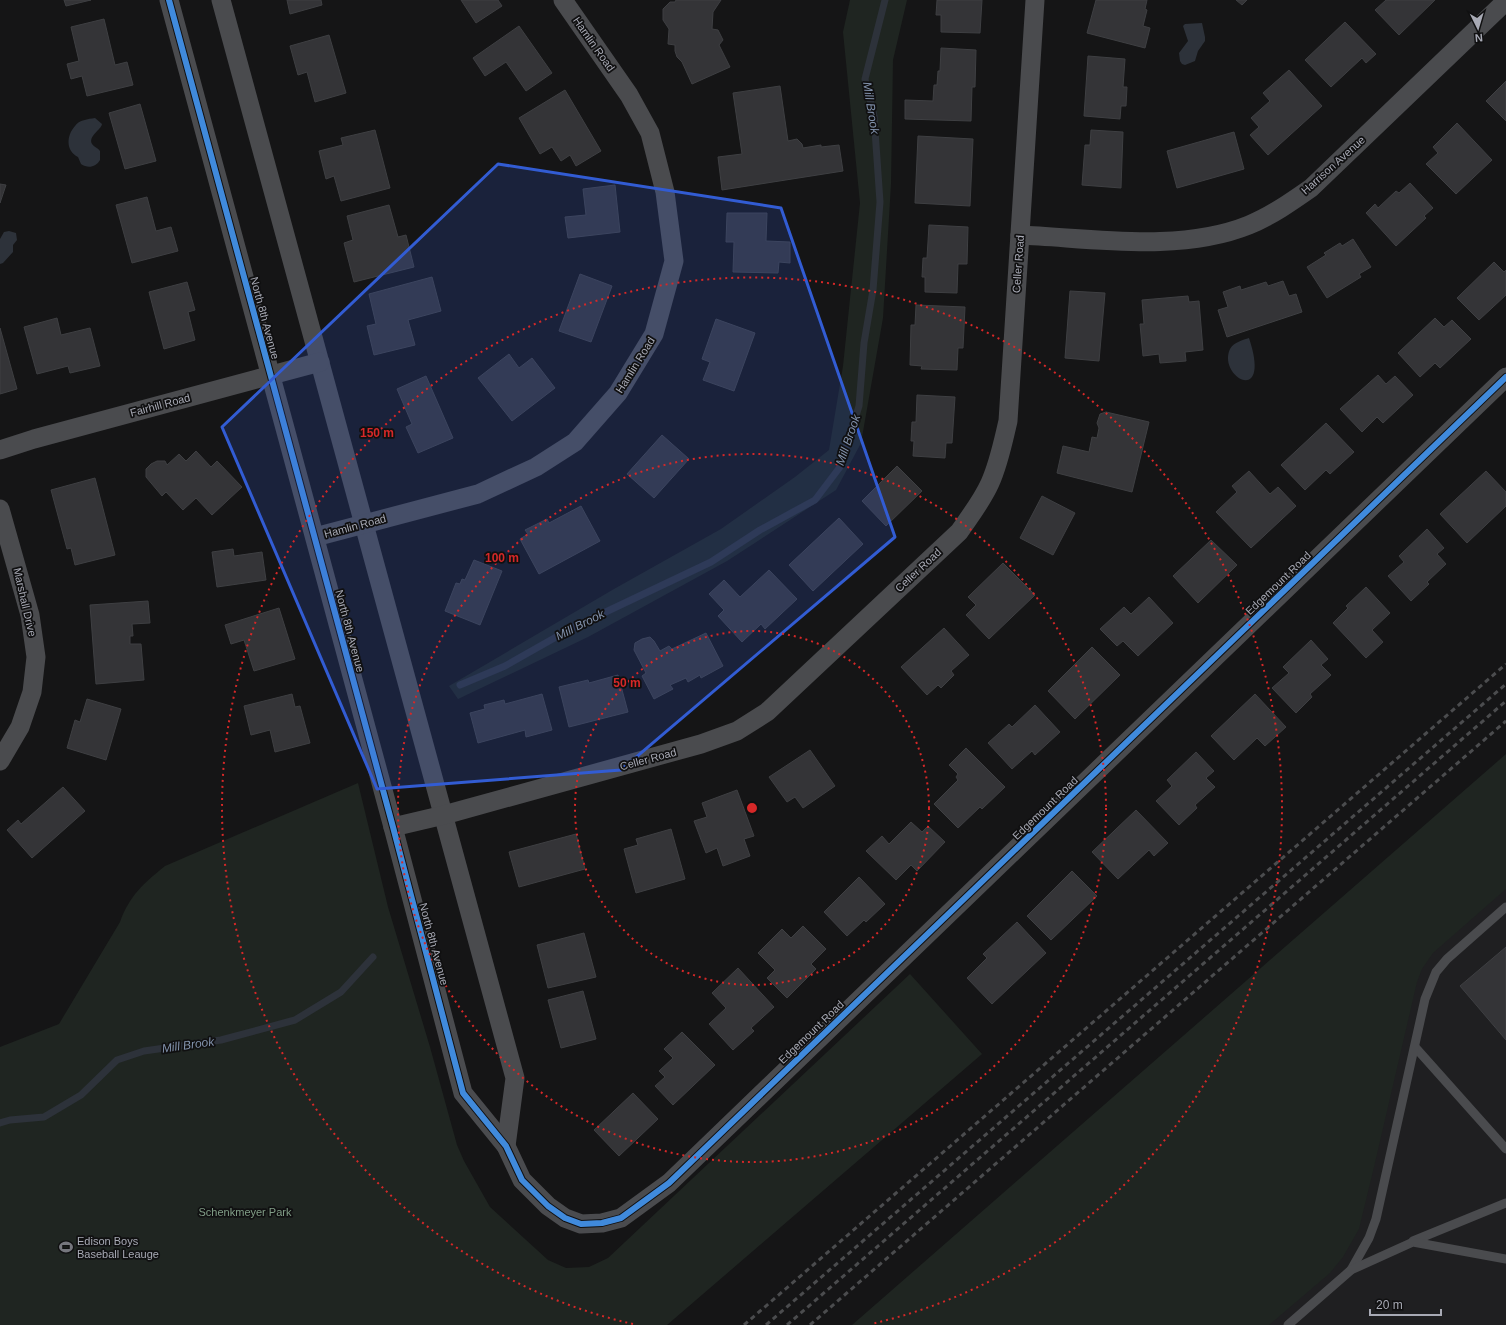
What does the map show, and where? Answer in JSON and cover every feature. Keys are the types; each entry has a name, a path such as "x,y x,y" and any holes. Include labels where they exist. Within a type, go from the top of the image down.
{"street":[{"name":"North 8th Avenue","path":"168,0 315,537 463,1093 506,1146 522,1180 548,1206 564,1218 581,1224"},
{"path":"221,0 515,1078 506,1146"},
{"name":"Hamlin Road","path":"315,537 478,494 536,467 575,442 618,393 654,334 674,261 665,192 650,133 629,95 563,0"},
{"name":"Celler Road","path":"393,828 702,744 737,731 767,712 959,532 976,508 990,483 1001,454 1008,421 1035,0"},
{"name":"Harrison Avenue","path":"1020,235 1156,242 1216,235 1248,225 1281,209 1311,188 1506,1"},
{"name":"Fairhill Road","path":"0,450 42,437 320,362"},
{"name":"Edgemount Road","path":"581,1224 602,1223 621,1218 669,1183 1506,377"},
{"name":"Marshall Drive","path":"0,509 30,615 36,657 32,692 20,727 0,761"}],"lane":[{"path":"1351,1270 1370,1238 1376,1219 1425,999 1436,972 1447,959 1506,907"},
{"path":"1415,1047 1506,1149"},
{"path":"1288,1325 1351,1270 1506,1203"},
{"path":"1413,1242 1506,1259"}],"highlighted area":[{"path":"498,164 781,208 895,537 621,770 377,789 222,427"}],"shaded area":[{"path":"1202,23 1205,41 1198,51 1195,61 1185,65 1182,64 1179,53 1188,41 1183,26 1185,24"},
{"path":"95,118 102,124 91,141 92,144 100,151 100,160 94,166 89,167 81,164 78,157 71,151 69,147 69,139 72,130 79,122"},
{"path":"9,231 16,233 17,240 13,245 13,252 3,263 0,264 0,239 4,232"},
{"path":"1249,338 1254,359 1254,373 1250,379 1243,380 1236,376 1231,369 1228,359 1230,349 1234,345"},
{"path":"1506,862 1506,1325 962,1325"}],"green space":[{"path":"850,0 907,0 893,60 891,184 883,318 861,443 836,490 727,561 588,637 458,699 449,686 614,589 721,529 795,477 829,450 843,366 860,203 843,32"},
{"path":"1506,754 1506,889 1433,953 1422,969 1417,982 1359,1229 1343,1257 1330,1273 1269,1325 852,1325"},
{"name":"Schenkmeyer Park","path":"358,783 388,907 430,1047 457,1145 464,1161 490,1207 548,1260 566,1268 589,1267 608,1258 910,974 982,1054 667,1325 0,1325 0,1047 59,1024 120,922 128,904 138,891 165,866"}],"building":[{"path":"64,0 91,0 66,6"},
{"path":"287,0 321,0 322,5 290,14"},
{"path":"461,0 498,0 502,6 476,23"},
{"path":"676,0 721,0 713,12 712,29 718,30 723,40 719,45 730,67 692,84 682,62 677,57 675,45 668,44 669,29 663,20 663,9 670,2 675,2"},
{"path":"937,0 982,0 980,33 941,32 941,15 936,15"},
{"path":"1096,0 1147,0 1145,9 1147,10 1143,26 1150,28 1145,48 1087,33"},
{"path":"1236,0 1247,0 1242,5"},
{"path":"1386,0 1435,0 1399,35 1375,10"},
{"path":"104,19 115,65 127,62 133,85 87,96 82,76 71,79 67,64 79,61 71,27"},
{"path":"1345,22 1376,54 1366,63 1362,58 1331,87 1305,60"},
{"path":"519,26 552,73 526,91 506,62 485,76 473,58"},
{"path":"329,35 346,93 315,102 307,72 298,75 290,46"},
{"path":"941,48 976,50 975,87 972,87 971,121 905,119 905,100 933,101 934,85 937,85 938,71 940,71"},
{"path":"1088,56 1125,59 1123,87 1127,87 1126,106 1121,106 1120,119 1084,116"},
{"path":"1289,70 1322,106 1268,155 1250,135 1259,127 1251,118 1270,101 1263,93"},
{"path":"1506,81 1506,121 1486,101"},
{"path":"780,86 788,141 797,139 802,144 803,148 821,145 821,147 839,145 843,171 722,190 718,157 742,154 733,93"},
{"path":"565,90 601,151 576,166 570,155 561,161 552,147 540,154 519,118"},
{"path":"140,104 156,161 125,169 109,113"},
{"path":"1457,123 1492,160 1456,194 1426,164 1438,153 1433,147"},
{"path":"375,130 390,188 341,201 334,176 326,179 319,151 343,145 341,138"},
{"path":"1091,130 1123,132 1121,188 1082,185 1085,145 1090,145"},
{"path":"1234,132 1244,169 1177,188 1167,151"},
{"path":"918,136 973,139 970,206 915,203"},
{"path":"1410,183 1433,208 1424,216 1426,218 1396,246 1366,213 1375,204 1378,208 1396,191 1399,193"},
{"path":"0,184 6,185 0,203"},
{"path":"615,185 620,232 568,238 565,217 586,215 583,189"},
{"path":"147,197 156,231 171,227 178,251 132,263 116,205"},
{"path":"389,205 398,237 406,235 414,267 354,282 344,243 353,240 347,216"},
{"path":"727,213 767,213 766,241 790,242 790,263 779,262 778,273 733,272 734,242 726,242"},
{"path":"929,225 968,227 967,264 958,264 957,293 925,292 925,277 922,277 923,258 927,258"},
{"path":"1353,239 1371,267 1359,274 1361,277 1327,298 1307,267 1326,255 1324,253 1340,243 1342,246"},
{"path":"1494,262 1504,272 1506,270 1506,295 1479,320 1457,298"},
{"path":"580,274 612,286 591,342 559,331"},
{"path":"432,277 441,311 408,320 415,345 374,355 367,326 376,324 369,294"},
{"path":"1283,281 1289,296 1296,294 1302,312 1227,337 1218,310 1228,307 1223,292 1240,286 1241,290 1266,282 1268,286"},
{"path":"187,282 195,310 188,312 195,340 164,349 149,292"},
{"path":"1070,291 1105,293 1099,361 1065,358"},
{"path":"1188,296 1189,302 1199,301 1203,350 1185,352 1186,361 1160,363 1159,354 1143,356 1140,324 1144,324 1142,300"},
{"path":"916,305 965,307 963,348 958,348 957,370 921,369 922,366 910,365 911,325 915,325"},
{"path":"57,318 61,335 90,328 100,366 70,373 68,366 37,374 24,327"},
{"path":"1435,318 1444,327 1452,320 1471,339 1440,368 1435,363 1420,377 1398,353"},
{"path":"716,319 755,333 734,391 703,380 710,362 702,359"},
{"path":"0,328 17,389 0,394"},
{"path":"509,354 519,368 532,358 555,388 512,421 478,378"},
{"path":"1378,375 1386,384 1395,376 1413,395 1383,423 1377,417 1362,432 1340,409"},
{"path":"426,376 453,438 418,453 406,427 412,424 397,389"},
{"path":"917,395 955,397 952,443 946,443 945,458 913,456 914,441 911,441 912,422 916,422"},
{"path":"1106,412 1149,422 1132,492 1057,473 1063,446 1089,452 1092,437 1097,438 1099,428 1097,423 1100,414"},
{"path":"1326,423 1354,452 1330,474 1326,470 1305,490 1281,465"},
{"path":"662,435 689,459 654,498 627,474"},
{"path":"196,451 211,467 217,461 242,487 212,515 196,498 183,510 166,492 162,496 146,477 146,469 151,464 157,461 165,461 167,465 179,454 186,461"},
{"path":"897,466 922,491 886,526 862,501"},
{"path":"1249,471 1270,494 1278,487 1296,506 1251,548 1216,512 1237,492 1232,486"},
{"path":"1486,471 1506,492 1506,506 1467,543 1440,514"},
{"path":"95,478 115,555 75,565 71,548 67,549 51,490"},
{"path":"1042,496 1075,513 1053,555 1020,538"},
{"path":"581,506 600,541 539,574 520,539 528,534 525,530 547,519 549,523"},
{"path":"839,518 863,544 813,591 789,565"},
{"path":"1427,529 1444,548 1437,554 1446,564 1427,582 1429,584 1411,601 1388,576 1404,562 1399,556"},
{"path":"1211,540 1237,565 1198,603 1173,576"},
{"path":"233,549 234,556 262,552 266,580 217,587 212,552"},
{"path":"474,560 502,571 480,625 445,611 456,583 460,584 462,579 465,580"},
{"path":"1003,563 1035,595 989,639 966,615 976,605 968,597"},
{"path":"769,570 797,599 765,629 761,624 742,642 718,616 724,610 709,594 724,580 740,597"},
{"path":"1366,587 1390,613 1372,630 1383,642 1366,658 1333,623 1348,608 1346,606"},
{"path":"1149,597 1173,623 1138,656 1123,641 1117,646 1100,629 1124,607 1131,614"},
{"path":"148,601 150,623 132,624 133,636 130,636 130,644 141,644 144,680 96,684 90,605"},
{"path":"279,608 295,659 254,671 244,640 231,644 225,625"},
{"path":"944,628 969,655 951,671 954,675 941,688 938,685 927,695 901,667"},
{"path":"706,633 723,666 701,678 700,675 688,682 686,678 670,685 673,689 654,699 642,676 646,673 634,650 635,643 650,637 660,651 669,646 672,649"},
{"path":"1311,640 1328,659 1321,665 1331,675 1310,694 1312,697 1296,713 1272,688 1289,673 1283,667"},
{"path":"1092,647 1120,675 1075,719 1048,691"},
{"path":"618,675 628,712 569,727 559,687 588,680 589,683"},
{"path":"292,694 295,707 300,706 310,743 275,752 270,730 251,735 244,706"},
{"path":"542,694 552,730 526,737 525,730 478,743 470,713 485,709 484,705 504,700 505,704"},
{"path":"1255,694 1286,727 1265,746 1257,738 1234,760 1211,736"},
{"path":"87,699 121,709 106,760 67,748 75,720 80,722"},
{"path":"1035,705 1060,732 1035,755 1032,751 1012,769 988,743 1009,724 1012,727"},
{"path":"966,748 1005,787 982,809 980,807 958,828 934,804 958,780 956,777 958,774 949,765"},
{"path":"810,750 835,786 803,808 795,797 787,802 769,777"},
{"path":"1196,752 1214,771 1206,778 1215,787 1195,805 1197,808 1179,825 1156,801 1172,786 1167,780"},
{"path":"63,787 85,811 32,858 7,830 18,820 21,824"},
{"path":"737,790 754,836 744,839 750,856 723,866 717,848 706,853 694,821 707,817 702,803"},
{"path":"1136,810 1168,843 1154,856 1149,850 1118,879 1092,852"},
{"path":"911,822 922,832 928,826 945,842 917,871 911,865 896,880 866,851 882,836 889,844"},
{"path":"671,829 685,879 636,893 624,849 638,845 636,839"},
{"path":"576,834 585,869 519,887 509,852"},
{"path":"1072,871 1097,896 1051,940 1027,916"},
{"path":"859,877 885,904 866,922 864,920 847,936 824,912"},
{"path":"1017,922 1046,953 992,1004 967,978 987,958 983,954"},
{"path":"803,926 826,949 811,964 816,969 787,998 767,978 775,970 758,953 782,929 791,938"},
{"path":"584,933 596,977 548,988 537,945"},
{"path":"1506,947 1506,1040 1460,986"},
{"path":"738,968 774,1007 751,1028 754,1031 733,1050 709,1024 726,1008 712,993"},
{"path":"583,991 596,1039 561,1048 548,1000"},
{"path":"682,1032 715,1065 673,1105 655,1086 665,1077 659,1071 673,1058 664,1049"},
{"path":"633,1093 658,1119 619,1156 594,1130"}],"waterway":[{"name":"Mill Brook","path":"460,685 505,666 572,628 711,562 760,530 815,500 840,467 859,406 864,343 873,290 880,202 874,116 865,79 885,0"},
{"name":"Mill Brook","path":"0,1123 10,1120 44,1117 81,1095 117,1060 144,1051 221,1040 295,1020 341,992 373,957"}],"railway":[{"path":"744,1325 1506,664"},
{"path":"766,1325 1506,684"},
{"path":"787,1325 1506,701"},
{"path":"810,1325 1506,721"}],"cycle path":[{"path":"169,0 393,827 463,1093 506,1146 522,1180 548,1206 565,1218 581,1224 602,1223 621,1218 669,1183 1506,377"}],"place":[{"name":"Edison Boys Baseball Leauge","path":"66,1247"}]}
